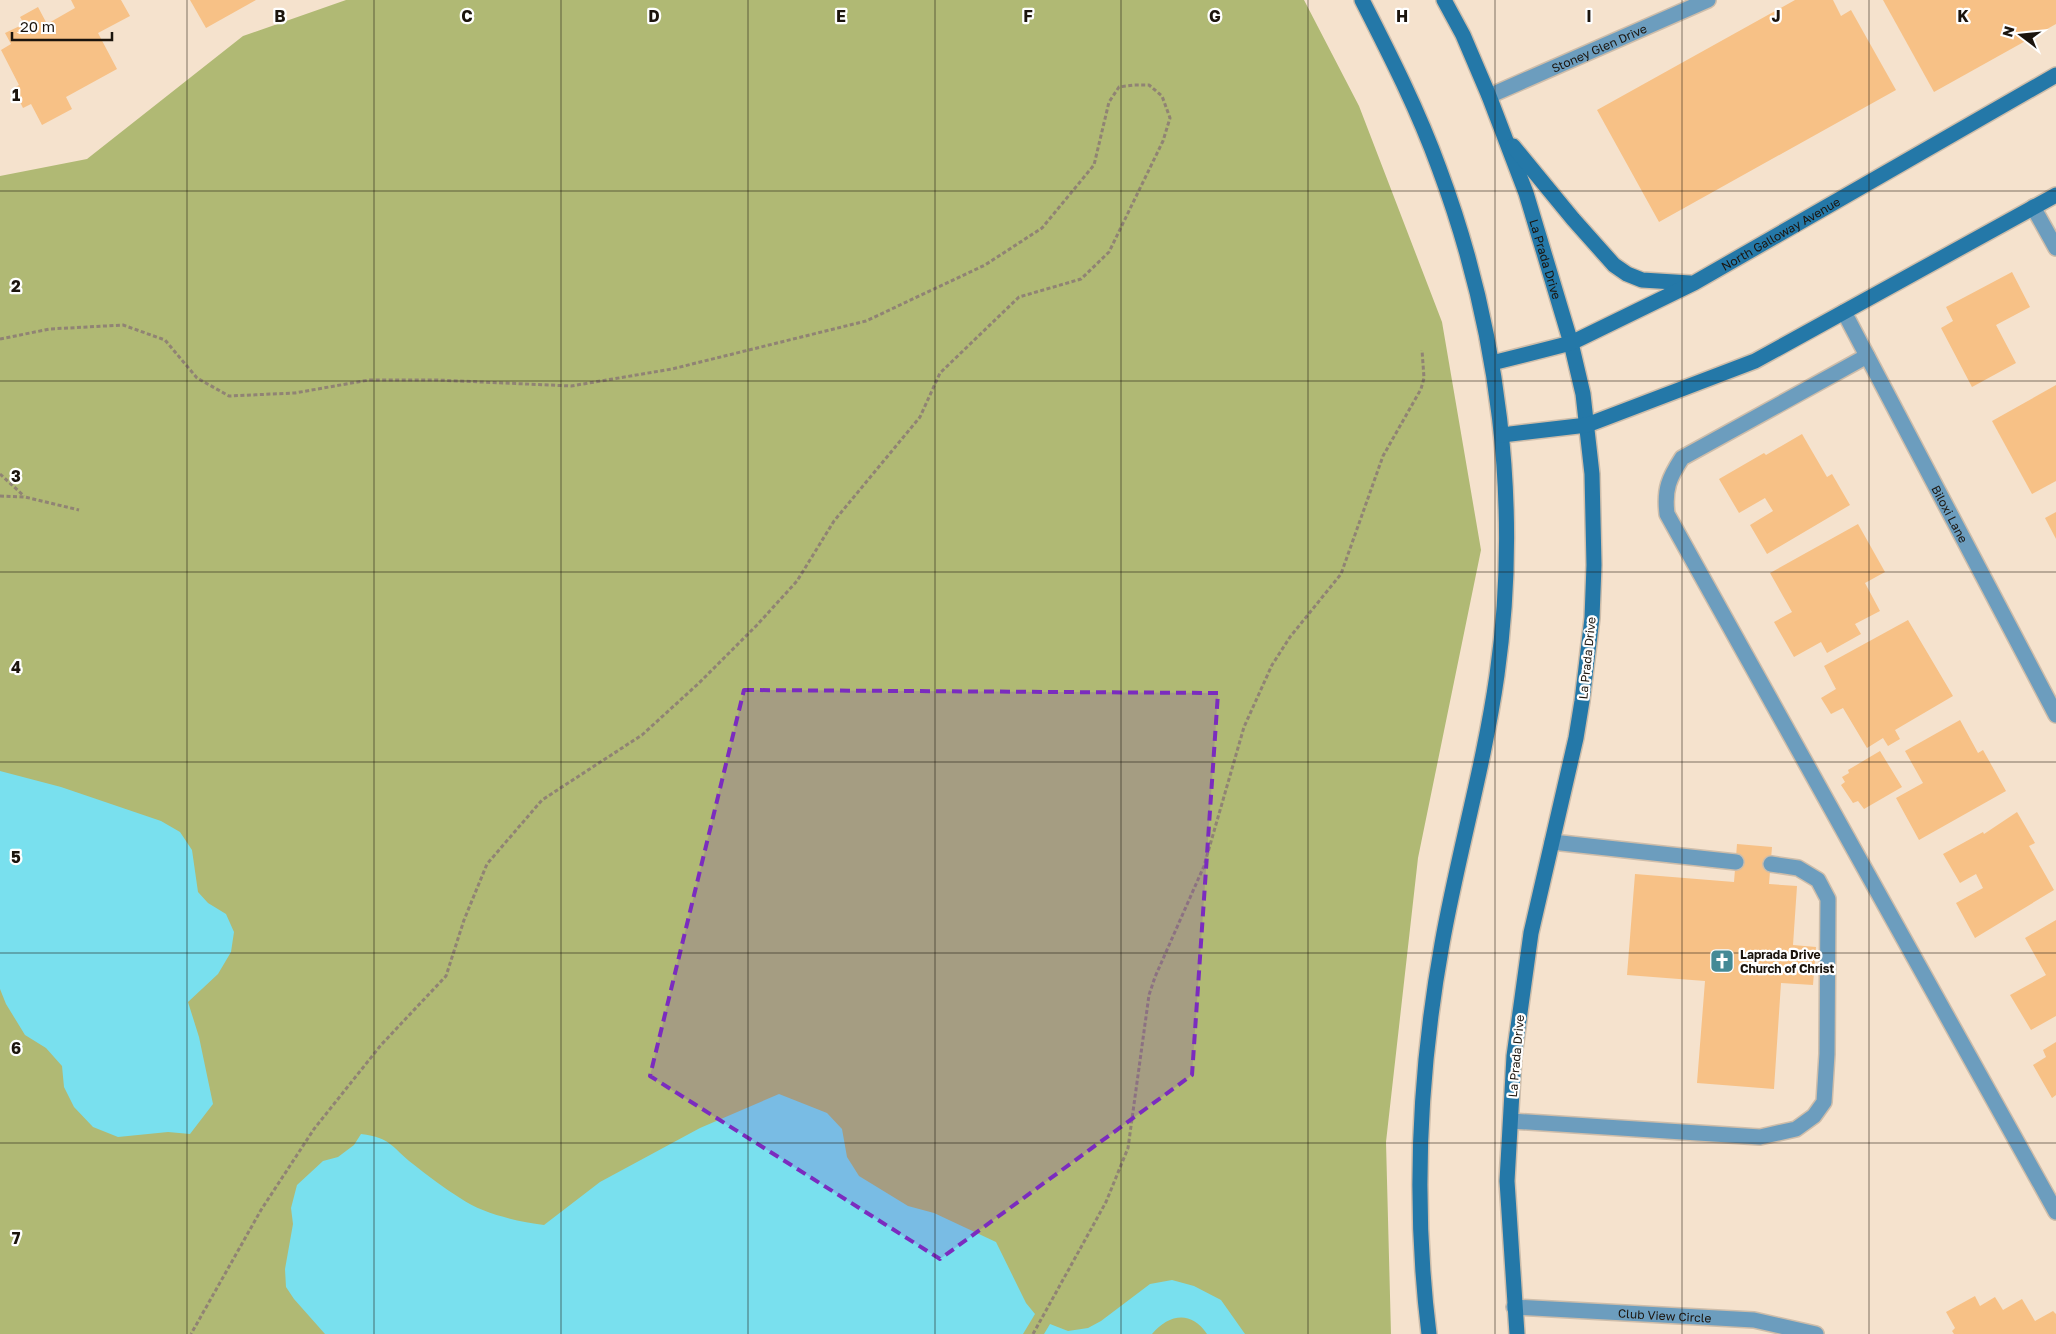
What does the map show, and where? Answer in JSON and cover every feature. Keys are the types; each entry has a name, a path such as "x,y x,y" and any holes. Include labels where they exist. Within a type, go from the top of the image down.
{"main road":[{"path":"1362,0 1396,66 1439,167 1461,233 1492,364 1502,435 1506,499 1504,620 1497,674 1490,716 1441,946 1422,1097 1422,1225 1429,1334"},
{"name":"La Prada Drive","path":"1444,0 1463,34 1490,96 1526,193 1571,343 1583,394 1587,425 1594,529 1592,618 1582,701 1576,738 1531,933 1514,1056 1507,1181 1517,1334"},
{"name":"North Galloway Avenue","path":"1492,364 1571,343 1694,284 2056,75"},
{"path":"1505,137 1614,265 1626,274 1642,280 1694,284"},
{"path":"1502,435 1587,425 1755,361 2056,195"}],"street":[{"name":"Stoney Glen Drive","path":"1490,96 1708,0"},
{"path":"2033,207 2056,248"},
{"name":"Biloxi Lane","path":"1844,312 2056,715"},
{"path":"1867,356 1682,458 1671,474 1665,495 1667,514 2056,1212"},
{"path":"1552,842 1736,862"},
{"path":"1511,1121 1760,1137 1796,1129 1814,1116 1824,1102 1827,1054 1828,899 1818,880 1798,868 1771,864"},
{"name":"Club View Circle","path":"1514,1308 1754,1320 1816,1334"}],"path":[{"path":"0,339 50,328 123,324 165,340 197,378 229,396 295,393 369,380 437,380 571,386 672,369 866,321 985,265 1042,228 1094,165 1108,102 1118,87 1149,85 1162,96 1170,118 1163,141 1109,252 1081,279 1019,297 940,374 920,417 834,520 797,582 699,683 642,735 542,800 487,864 464,920 446,976 381,1045 314,1129 261,1210 191,1334"},
{"path":"1033,1334 1106,1202 1128,1148 1149,995 1155,977 1204,866 1244,727 1272,665 1290,637 1341,574 1383,456 1421,389 1424,378 1422,350"},
{"path":"0,474 25,496"},
{"path":"0,496 25,496 79,510"}],"highlighted area":[{"path":"744,690 1218,693 1192,1075 940,1259 650,1076"}],"green space":[{"path":"346,0 1304,0 1359,106 1442,322 1481,550 1418,858 1386,1142 1391,1334 0,1334 0,176 87,159 243,36"}],"water":[{"path":"0,771 61,787 161,821 180,832 192,850 198,892 208,903 226,914 234,932 231,952 218,974 188,1002 199,1037 213,1104 190,1134 168,1132 118,1137 93,1127 74,1107 64,1087 62,1066 46,1048 25,1035 6,1004 0,989"},
{"path":"779,1094 827,1113 842,1129 847,1157 859,1176 908,1206 934,1213 996,1242 1026,1303 1035,1314 1023,1334 325,1334 294,1299 286,1287 285,1269 293,1224 291,1208 297,1185 323,1161 338,1157 354,1145 361,1134 379,1138 390,1144 430,1177 469,1204 500,1216 544,1225 600,1182 700,1128"},
{"path":"1172,1280 1194,1286 1221,1300 1245,1334 1207,1334 1194,1321 1180,1318 1166,1322 1152,1334 1044,1334 1050,1324 1068,1331 1088,1328 1101,1321 1150,1284"}],"building":[{"path":"71,0 121,0 130,16 98,33 117,69 66,97 72,109 42,125 31,104 23,108 13,88 19,85 1,50 11,44 5,33 24,24 20,17 38,7 47,24 75,8"},
{"path":"190,0 256,0 206,28"},
{"path":"1795,0 1833,0 1841,16 1851,10 1896,90 1659,222 1597,110"},
{"path":"1883,0 2056,0 2056,24 1934,92"},
{"path":"2012,272 2030,307 1996,325 2016,363 1972,387 1941,328 1953,321 1946,307"},
{"path":"2056,385 2056,481 2032,494 1992,421"},
{"path":"1802,434 1827,477 1832,474 1850,505 1767,554 1750,525 1773,511 1765,498 1739,513 1719,479"},
{"path":"2056,512 2056,539 2045,518"},
{"path":"1858,524 1885,572 1865,583 1880,611 1855,624 1861,634 1827,653 1821,642 1794,657 1774,622 1792,612 1770,573"},
{"path":"1908,620 1953,696 1895,730 1900,739 1888,746 1883,738 1867,748 1843,708 1831,714 1821,698 1836,689 1824,666"},
{"path":"1960,720 1978,753 1983,750 2006,791 1919,840 1896,798 1923,783 1905,751"},
{"path":"1880,751 1902,787 1864,809 1858,801 1853,803 1841,785 1845,782 1842,777 1849,773 1848,770"},
{"path":"2017,812 2035,843 2029,846 2054,890 1975,938 1956,903 1983,888 1976,874 1960,883 1943,854 1983,832 1984,834"},
{"name":"Laprada Drive Church of Christ","path":"1737,844 1772,847 1769,884 1797,886 1793,945 1816,947 1813,985 1781,983 1774,1089 1697,1083 1705,981 1627,975 1635,874 1734,882"},
{"path":"2056,920 2056,1016 2031,1030 2010,995 2046,975 2025,938"},
{"path":"2056,1042 2056,1095 2052,1098 2033,1065 2046,1057 2043,1050"},
{"path":"1975,1296 1980,1306 1995,1297 2003,1310 2022,1299 2035,1321 2053,1311 2056,1314 2056,1334 1954,1334 1952,1331 1955,1328 1946,1312"}],"place":[{"name":"Laprada Drive Church of Christ","path":"1722,961"}]}
